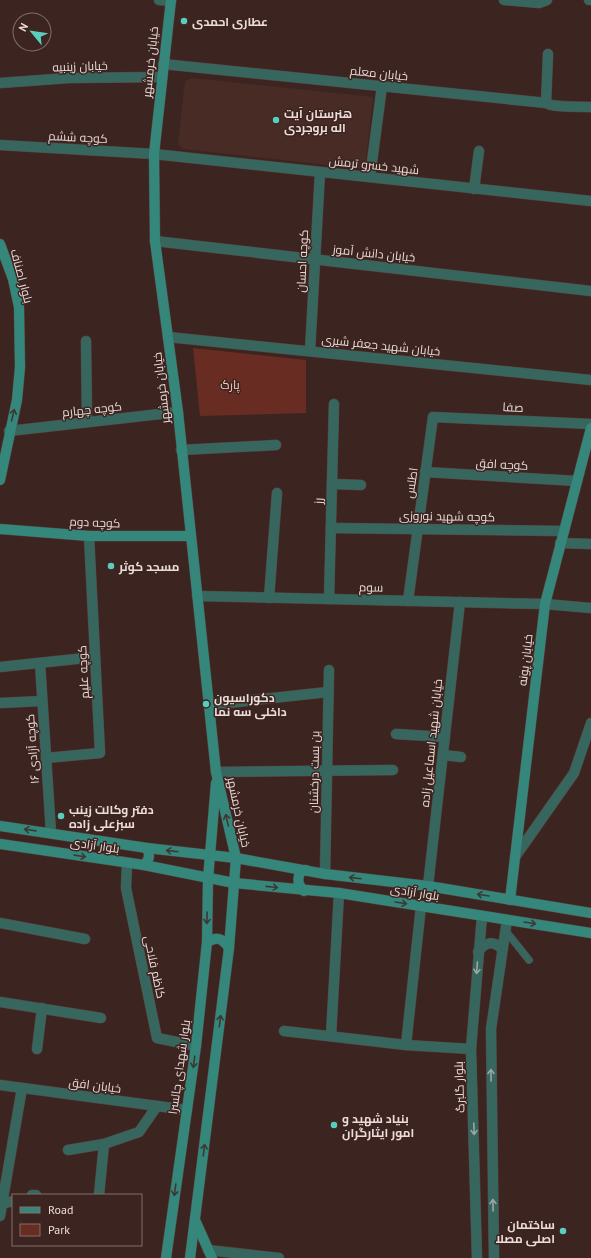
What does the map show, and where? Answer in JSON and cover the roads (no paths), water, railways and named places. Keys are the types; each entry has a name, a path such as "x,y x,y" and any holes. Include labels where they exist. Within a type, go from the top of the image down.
{"main road":[{"name":"خیابان خرمشهر","path":"171,0 161,77 154,154 155,241 178,412 216,772 236,858 234,883"},
{"name":"بلوار اصناف","path":"0,244 13,279 19,307 19,373 17,400 9,431 0,480"},
{"name":"خیابان پونه","path":"510,900 545,604 577,481 588,455 591,428"},
{"name":"کوچه دوم","path":"0,529 89,536 190,536"},
{"name":"خیابان خرمشهر","path":"208,879 211,855 216,772"},
{"name":"بلوار آزادی","path":"0,826 147,848 236,858 325,874 428,886 591,913"},
{"name":"بلوار آزادی","path":"0,844 144,865 234,883 304,891 339,893 591,933"},
{"path":"144,865 149,860 150,854 147,848"},
{"path":"304,891 299,886 298,879 300,872 306,870"},
{"name":"بلوار شهدای چالسرا","path":"166,1258 196,1046 206,942 208,879"},
{"path":"190,1258 229,948 234,883"},
{"path":"206,942 214,938 220,938 225,941 229,948"},
{"path":"195,1220 210,1254"}],"street":[{"path":"159,0 171,0"},
{"path":"504,0 539,3 547,0"},
{"path":"546,103 548,54"},
{"name":"خیابان معلم","path":"163,64 546,103 551,106 572,105 591,107"},
{"name":"خیابان زینبیه","path":"0,83 69,78 161,77"},
{"path":"370,177 382,86"},
{"name":"کوچه ششم","path":"0,145 154,154"},
{"path":"474,189 479,151"},
{"name":"شهید خسرو ترمش","path":"154,154 591,201"},
{"name":"کوچه احسان","path":"310,351 320,172"},
{"name":"خیابان دانش آموز","path":"155,241 591,290"},
{"name":"خیابان شهید جعفر شیری","path":"168,337 591,380"},
{"path":"86,341 87,422"},
{"name":"رز","path":"329,600 334,404"},
{"name":"کوچه چهارم","path":"9,431 178,412"},
{"name":"صفا","path":"433,417 591,424"},
{"name":"اطلس","path":"408,601 433,417"},
{"path":"181,450 276,445"},
{"name":"کوچه افق","path":"425,472 577,481"},
{"path":"332,484 361,485"},
{"path":"269,598 277,492"},
{"name":"کوچه شهید نوروزی","path":"331,528 564,531"},
{"name":"کوچه علیم","path":"46,758 100,753 89,536"},
{"path":"560,543 591,544"},
{"name":"سوم","path":"197,596 545,604 591,608"},
{"name":"خیابان شهید اسماعیل زاده","path":"428,886 460,602"},
{"path":"0,667 95,657"},
{"name":"کوچه آزادی ۱۶","path":"40,663 51,833"},
{"name":"بن بست درخشنان","path":"325,874 329,670"},
{"path":"209,705 328,692"},
{"path":"0,703 42,701"},
{"path":"515,857 574,773 591,723"},
{"path":"396,734 445,737"},
{"path":"443,755 461,757"},
{"path":"216,772 393,770"},
{"name":"کاظم فلاحی","path":"127,863 126,888 157,1038 196,1046"},
{"path":"331,1036 339,893"},
{"path":"406,1045 421,906"},
{"name":"بلوار گلبرگ","path":"477,1258 471,1048 482,916"},
{"path":"494,1258 491,1030 507,920"},
{"path":"0,923 85,939"},
{"path":"478,952 483,945 489,943 494,943 502,949"},
{"path":"0,1002 101,1018"},
{"path":"37,1049 42,1008"},
{"path":"284,1031 406,1045 471,1048"},
{"name":"خیابان افق","path":"0,1085 187,1110"},
{"path":"0,1216 22,1088"},
{"path":"68,1150 104,1144 139,1132 157,1106"},
{"path":"99,1194 104,1144"},
{"path":"2,1204 12,1201"},
{"path":"210,1254 279,1258"}],"lane":[{"path":"505,930 529,960"}],"place":[{"name":"عطاری احمدی","path":"184,21"},
{"name":"هنرستان آیت اله بروجردی","path":"276,120"},
{"name":"مسجد کوثر","path":"111,566"},
{"name":"دکوراسیون داخلی سه نما","path":"206,704"},
{"name":"دفتر وکالت زینب سبزعلی زاده","path":"61,816"},
{"name":"بنیاد شهید و امور ایثارگران","path":"334,1125"},
{"name":"ساختمان اصلی مصلا","path":"563,1231"}],"park label":[{"name":"پارک","path":"230,384"}]}
